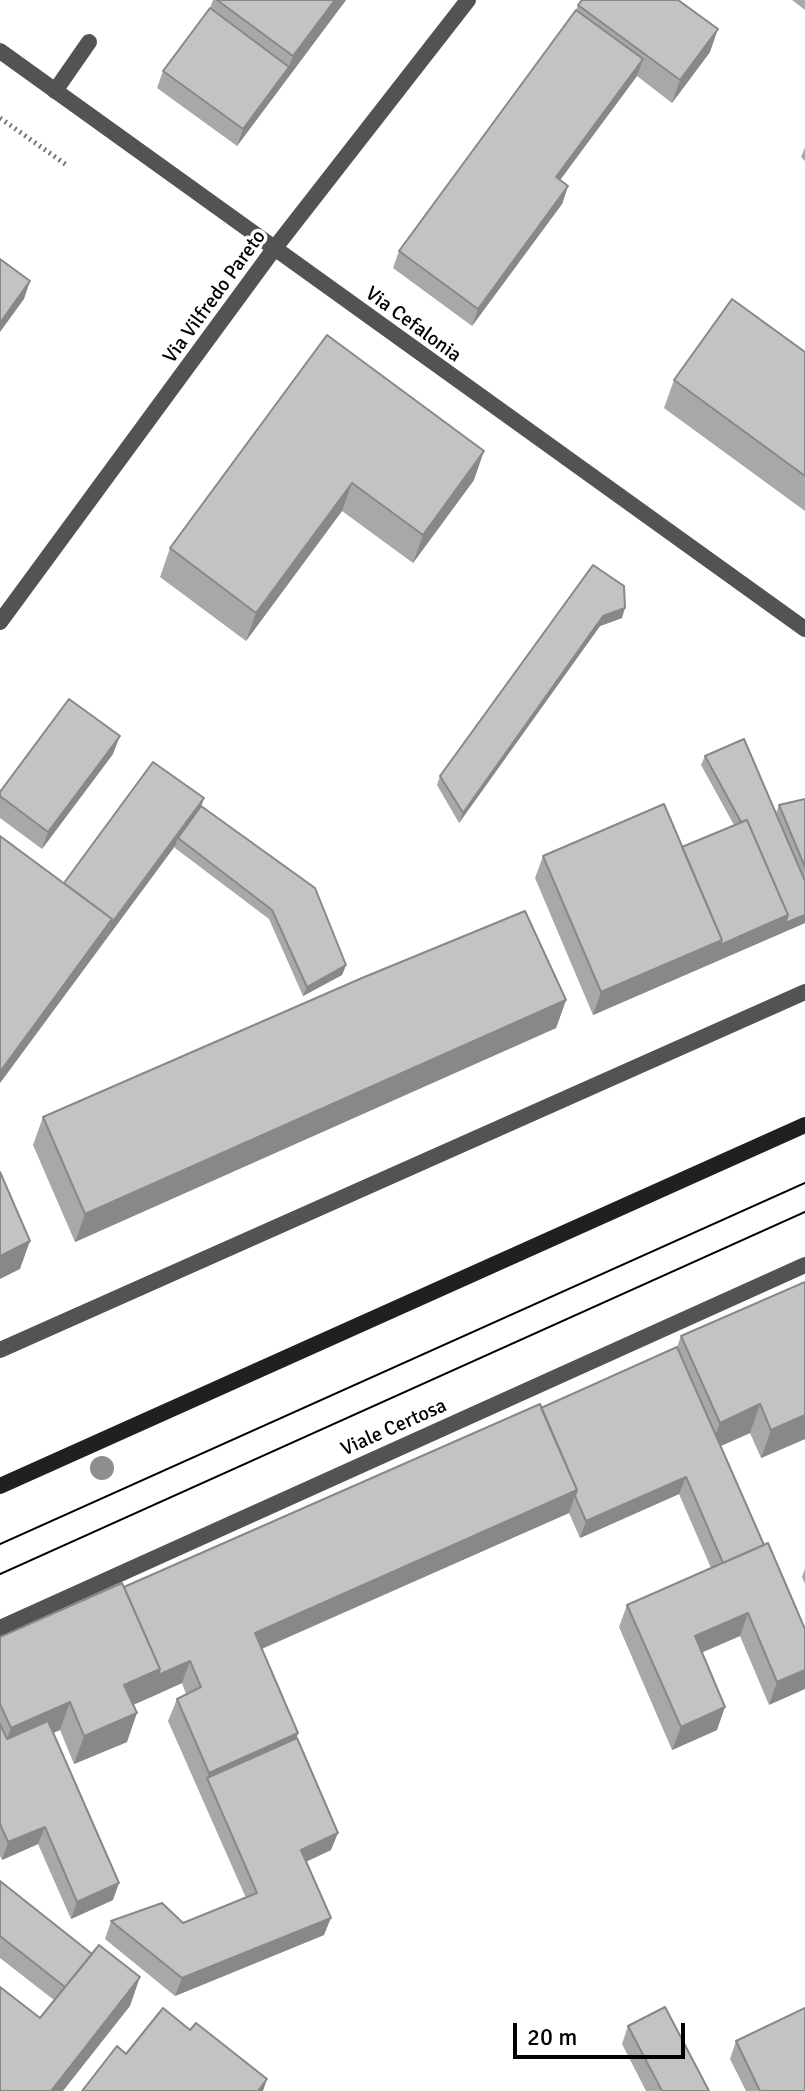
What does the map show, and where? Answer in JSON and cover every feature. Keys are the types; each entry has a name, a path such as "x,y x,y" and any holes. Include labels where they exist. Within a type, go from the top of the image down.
{"main road":[{"path":"0,1486 805,1125"}],"street":[{"name":"Via Vilfredo Pareto","path":"0,622 274,249 468,0"},
{"path":"55,91 89,42"},
{"name":"Via Cefalonia","path":"0,51 805,629"},
{"path":"0,1350 805,992"},
{"name":"Viale Certosa","path":"0,1628 805,1265"}],"path":[{"path":"0,118 68,166"}],"building":[{"path":"217,0 335,0 293,56"},
{"path":"582,0 678,0 718,29 680,80 578,5"},
{"path":"210,8 289,67 243,129 163,71"},
{"path":"576,10 643,59 556,177 568,186 478,309 399,251"},
{"path":"0,259 30,281 0,323"},
{"path":"732,299 805,352 805,476 674,380"},
{"path":"327,335 484,451 423,535 352,483 256,613 170,548"},
{"path":"593,565 624,586 625,608 603,616 463,813 440,776"},
{"path":"69,699 120,736 48,832 0,796 0,792"},
{"path":"744,739 805,881 805,915 785,923 788,915 747,820 741,822 705,756"},
{"path":"153,762 204,798 111,924 112,919 64,883"},
{"path":"805,799 805,867 779,805"},
{"path":"664,804 722,940 601,992 543,856"},
{"path":"201,806 315,888 346,965 307,987 272,910 178,838"},
{"path":"747,820 788,915 720,945 722,940 682,847"},
{"path":"0,836 112,919 0,1072"},
{"path":"525,911 566,1000 85,1214 43,1117 362,978"},
{"path":"0,1172 30,1241 0,1256"},
{"path":"805,1282 805,1415 771,1430 760,1404 720,1423 681,1336"},
{"path":"677,1347 764,1545 723,1563 686,1477 586,1521 575,1496 577,1490 541,1408"},
{"path":"540,1404 577,1490 255,1633 298,1733 209,1773 177,1699 201,1687 190,1661 158,1675 160,1669 124,1587"},
{"path":"768,1543 805,1629 805,1670 777,1682 748,1613 695,1636 725,1707 681,1727 627,1605"},
{"path":"122,1583 160,1669 124,1685 137,1713 84,1736 70,1702 11,1728 0,1704 0,1637"},
{"path":"48,1721 119,1883 77,1902 45,1827 8,1842 0,1824 0,1724 7,1739"},
{"path":"297,1738 338,1833 301,1850 331,1918 182,1978 111,1921 162,1903 183,1923 257,1893 207,1778"},
{"path":"0,1881 92,1954 65,1987 0,1936"},
{"path":"99,1945 140,1977 51,2091 0,2091 0,1987 40,2018"},
{"path":"665,2007 709,2091 662,2091 628,2026"},
{"path":"163,2008 190,2030 196,2023 267,2079 258,2091 82,2091 117,2046 126,2054"},
{"path":"805,2008 805,2091 760,2091 736,2041"}],"tram line":[{"path":"0,1544 805,1183"},
{"path":"0,1574 805,1212"}]}
